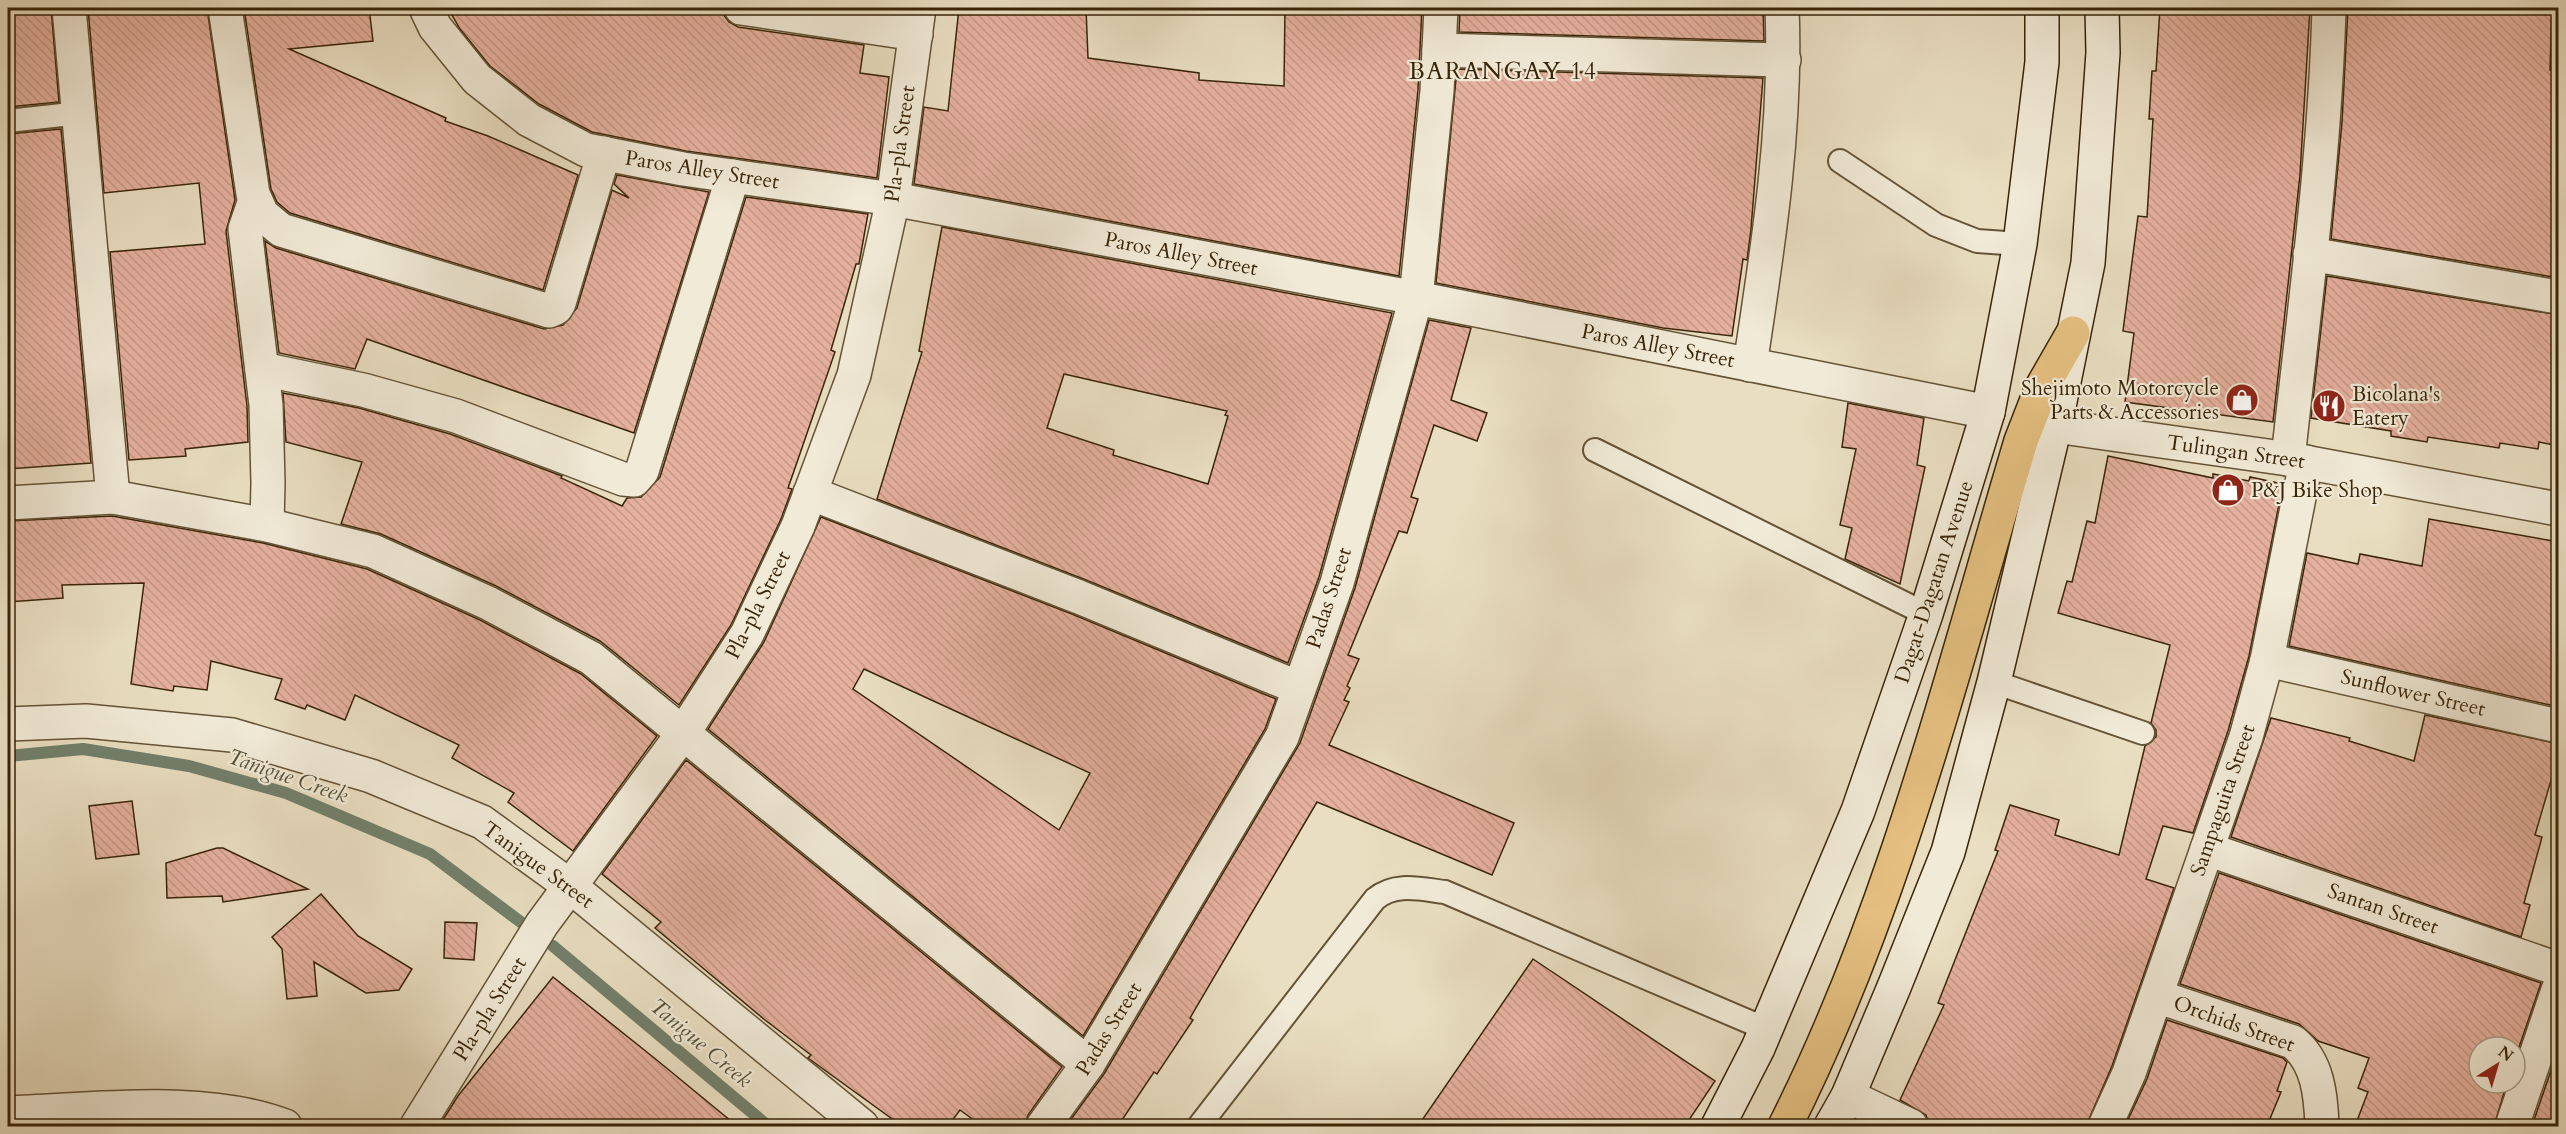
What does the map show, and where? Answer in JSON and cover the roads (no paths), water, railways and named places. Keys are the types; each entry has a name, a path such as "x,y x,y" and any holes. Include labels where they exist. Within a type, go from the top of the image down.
{"highway":[{"path":"1785,1126 1810,1076 1896,859 2021,441 2042,387 2073,333"}],"street":[{"path":"69,8 113,497"},
{"path":"225,8 255,200 262,214 281,230 549,311 556,308 558,303 604,153"},
{"name":"Paros Alley Street","path":"426,8 435,27 477,79 529,120 586,150 733,176 893,200 1416,298 1988,412"},
{"path":"741,8 918,21"},
{"name":"Padas Street","path":"1043,1126 1088,1064 1282,737 1336,583 1416,298 1441,8"},
{"path":"1750,365 1772,222 1784,60 1782,8"},
{"name":"Dagat-Dagatan Avenue","path":"1718,1126 1766,1029 1858,811 1926,614 1988,412 2020,244 2042,62 2043,8"},
{"path":"1831,1126 1848,1096 1948,852 1994,682 2055,426 2088,264 2103,53 2102,8"},
{"name":"Sampaguita Street","path":"2104,1126 2129,1073 2157,996 2246,737 2266,660 2297,460 2310,254 2328,58 2329,8"},
{"name":"Pla-pla Street","path":"417,1126 542,924 684,732 747,634 810,493 854,375 893,200 918,21"},
{"path":"1439,50 1784,60"},
{"path":"262,369 363,390 456,416 623,479 634,480 642,471 733,176"},
{"path":"255,200 245,229 262,369 268,483 267,525"},
{"path":"2310,254 2559,297"},
{"name":"Tulingan Street","path":"2055,426 2297,460 2559,509"},
{"path":"810,493 1079,597 1299,688"},
{"path":"8,504 113,497 267,525 373,551 488,603 591,658 1088,1064"},
{"name":"Sunflower Street","path":"2266,660 2559,726"},
{"name":"Tanigue Street","path":"8,724 86,722 232,735 371,776 482,822 570,886 862,1126"},
{"name":"Santan Street","path":"2206,849 2559,969"},
{"path":"2512,1126 2559,990"},
{"name":"Orchids Street","path":"2157,996 2294,1042 2304,1051 2321,1096 2322,1126"},
{"path":"1848,1096 1911,1126"},
{"path":"8,1113 202,1107 264,1118 285,1126"}],"lane":[{"path":"8,121 62,115"},
{"path":"1840,161 1936,225 1977,241 2020,244"},
{"path":"1595,450 1926,614"},
{"path":"1994,682 2143,733"},
{"path":"1199,1126 1375,899 1385,890 1407,887 1445,892 1766,1029"}],"waterway":[{"name":"Tanigue Creek","path":"8,756 83,749 189,766 286,793 430,854 526,926"},
{"name":"Tanigue Creek","path":"553,946 768,1126"}],"place":[{"name":"Shejimoto Motorcycle Parts & Accessories","path":"2242,400"},
{"name":"Bicolana's Eatery","path":"2329,406"},
{"name":"P&J Bike Shop","path":"2228,490"}],"district":[{"name":"BARANGAY 14","path":"1503,71"}]}
